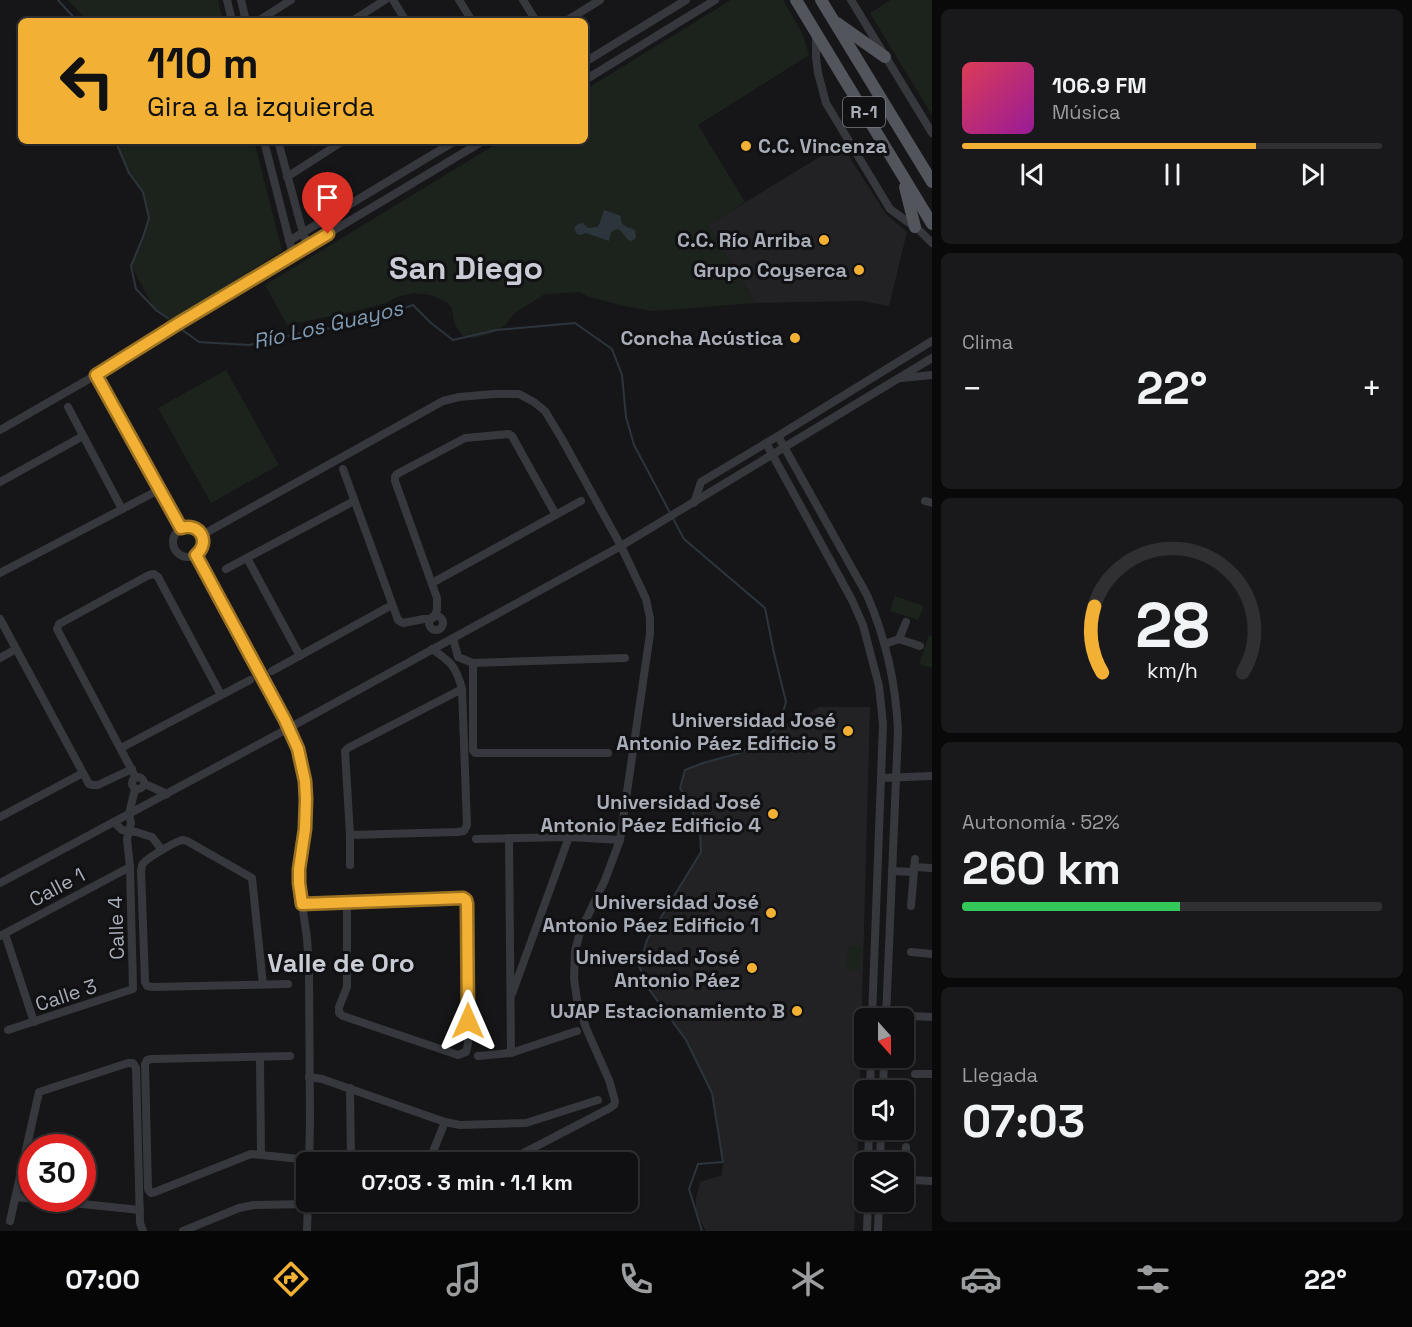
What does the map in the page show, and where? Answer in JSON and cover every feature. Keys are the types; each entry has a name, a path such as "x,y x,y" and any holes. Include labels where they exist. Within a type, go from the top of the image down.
{"main road":[{"name":"R-1","path":"796,0 932,224"},
{"name":"R-1","path":"821,0 932,182"},
{"path":"833,21 885,57"},
{"path":"902,174 915,227"}],"street":[{"path":"227,0 231,18"},
{"path":"241,0 245,18"},
{"path":"263,18 291,0"},
{"path":"357,18 386,0"},
{"path":"393,0 404,18"},
{"path":"459,0 470,18"},
{"path":"523,0 535,18"},
{"path":"571,18 600,0"},
{"path":"667,12 677,0"},
{"path":"588,60 686,0"},
{"path":"588,78 715,0"},
{"path":"851,0 932,133"},
{"path":"816,32 816,58 826,103 890,209 924,234 932,243"},
{"path":"265,144 292,255"},
{"path":"279,144 308,246"},
{"path":"287,177 338,144"},
{"path":"289,241 450,144"},
{"path":"0,430 96,375 478,144"},
{"path":"694,502 701,482 929,343 932,335"},
{"path":"0,883 621,546 932,358"},
{"path":"96,375 181,528"},
{"path":"898,379 932,375"},
{"path":"202,535 443,401 459,397 519,394 545,411 621,546 646,599 650,618 650,634 620,840 605,880 580,932 575,951 574,979 577,1000 586,1028 609,1080 615,1101 614,1105 525,1152"},
{"path":"68,407 122,509"},
{"path":"556,515 509,434 465,438 395,477 438,603 437,610 429,624 430,627 434,630 439,629 449,640 458,657 473,663 625,658"},
{"path":"0,482 83,436"},
{"path":"778,436 867,595 879,622 893,680 898,731 886,1008"},
{"path":"766,443 852,600 863,625 879,686 883,724 872,1008"},
{"path":"343,469 398,620 403,623 432,618"},
{"path":"0,573 153,493"},
{"path":"225,569 354,501"},
{"path":"432,583 580,501"},
{"path":"181,528 195,528 202,535 203,544 196,555 182,555 175,549 173,540 181,528"},
{"path":"196,555 289,728 298,749 305,781 305,829 299,883 309,969 309,1152"},
{"path":"247,558 300,656"},
{"path":"136,778 57,629 59,624 154,574 158,576 221,695"},
{"path":"272,671 392,605"},
{"path":"0,619 89,784 98,785 132,769"},
{"path":"899,639 906,622"},
{"path":"885,644 899,639 920,646"},
{"path":"0,658 16,649"},
{"path":"350,835 464,831 466,825 462,689 451,662 432,649"},
{"path":"451,662 458,657"},
{"path":"473,663 473,750 475,753 608,753"},
{"path":"121,748 250,680"},
{"path":"350,865 345,751 462,689"},
{"path":"0,817 83,773"},
{"path":"881,778 932,776"},
{"path":"136,778 142,778 145,784 167,794"},
{"path":"136,778 132,784 135,789 141,789 145,784"},
{"name":"Calle 4","path":"133,989 130,867 127,840 129,814 135,789"},
{"path":"114,822 122,830 152,837 162,850"},
{"path":"476,839 569,837 620,840"},
{"path":"510,999 569,837"},
{"path":"509,838 511,1053"},
{"path":"263,985 252,878 183,840 162,850 142,864 145,982 147,986 152,987 263,985 288,984"},
{"path":"892,871 914,866 932,868"},
{"path":"911,906 914,866"},
{"name":"Calle 1","path":"2,935 130,867"},
{"path":"302,904 463,898 466,900 468,1044 466,1052 458,1055 339,1013 347,987 347,903"},
{"path":"876,930 889,930"},
{"path":"2,935 34,1022"},
{"path":"912,952 932,954"},
{"name":"Calle 3","path":"9,1030 133,989"},
{"path":"914,1016 932,1017"},
{"path":"478,1056 511,1053 577,1031"},
{"path":"290,1056 147,1060 145,1064 147,1189 151,1193 155,1192 251,1154 296,1159"},
{"path":"260,1057 261,1155"},
{"path":"10,1221 39,1092 133,1063 136,1068 140,1223 143,1231"},
{"path":"915,1074 932,1074"},
{"path":"309,1077 322,1079 445,1122 460,1125 526,1123 598,1100"},
{"path":"350,1088 351,1152"},
{"path":"433,1152 445,1122"},
{"path":"906,1147 908,1178 932,1181"},
{"path":"15,1197 140,1210"},
{"path":"183,1231 254,1204 296,1203"},
{"path":"308,1212 308,1231"},
{"path":"867,1231 868,1212"},
{"path":"878,1231 879,1212"}],"shaded area":[{"path":"68,0 218,0 222,18 85,18"},
{"path":"731,0 783,0 803,35 809,55 698,125 745,202 708,225 755,303 653,311 623,306 580,292 545,294 515,313 504,326 490,334 474,338 463,336 454,323 452,308 447,302 431,295 413,293 356,311 287,325 265,285 496,144 588,144 588,88"},
{"path":"891,0 932,0 932,115 870,13"},
{"path":"118,144 255,144 282,251 169,322 153,306 131,266 149,218 143,192 129,173"},
{"name":"C.C. Río Arriba","path":"841,144 886,214 907,232 889,306 862,301 755,303 708,225"},
{"path":"604,210 621,216 623,224 635,230 636,238 632,241 628,240 617,229 611,232 609,241 586,233 577,234 574,228 578,224 583,223 588,228 597,227"},
{"path":"226,370 279,465 211,503 158,408"},
{"path":"895,596 924,606 918,620 890,611"},
{"path":"929,635 932,636 932,668 919,664"},
{"name":"Universidad José Antonio Páez","path":"818,707 870,707 862,1008 854,1008 854,1068 860,1068 860,1080 854,1080 854,1140 858,1140 857,1152 854,1152 854,1231 706,1231 696,1213 696,1198 700,1182 722,1175 723,1162 712,1093 686,1040 648,988 639,966 647,940 701,852 700,829 680,788 685,770 747,750 766,738 779,725 800,720"},
{"path":"848,946 862,946 861,970 846,969"}],"waterway":[{"name":"Río Los Guayos","path":"58,0 74,18"},
{"name":"Río Los Guayos","path":"118,144 129,173 143,192 149,218 131,266 136,289 157,311 168,318"},
{"name":"Río Los Guayos","path":"181,329 199,342 249,345 375,318 413,305 453,340 496,330 575,323 612,349 622,375 626,417 634,445 684,539 765,608 786,702 779,725 766,738 740,753 685,770 680,788 700,829 701,852 647,940 639,966 648,988 686,1040 712,1093 723,1162 698,1164 689,1189 702,1231"}],"place":[{"name":"C.C. Vincenza","path":"746,146"},
{"name":"C.C. Río Arriba","path":"824,240"},
{"name":"Grupo Coyserca","path":"859,270"},
{"name":"Concha Acústica","path":"795,338"},
{"name":"Universidad José Antonio Páez Edificio 5","path":"848,731"},
{"name":"Universidad José Antonio Páez Edificio 4","path":"773,814"},
{"name":"Universidad José Antonio Páez Edificio 1","path":"771,913"},
{"name":"Universidad José Antonio Páez","path":"752,968"},
{"name":"UJAP Estacionamiento B","path":"797,1011"}],"district":[{"name":"San Diego","path":"466,268"},
{"name":"Valle de Oro","path":"341,963"}],"route":[{"path":"328,234 96,375 181,528 195,528 202,535 202,548 196,555 285,720 298,749 305,781 306,799 305,829 299,869 302,904 463,898 466,900 468,1021"}]}
